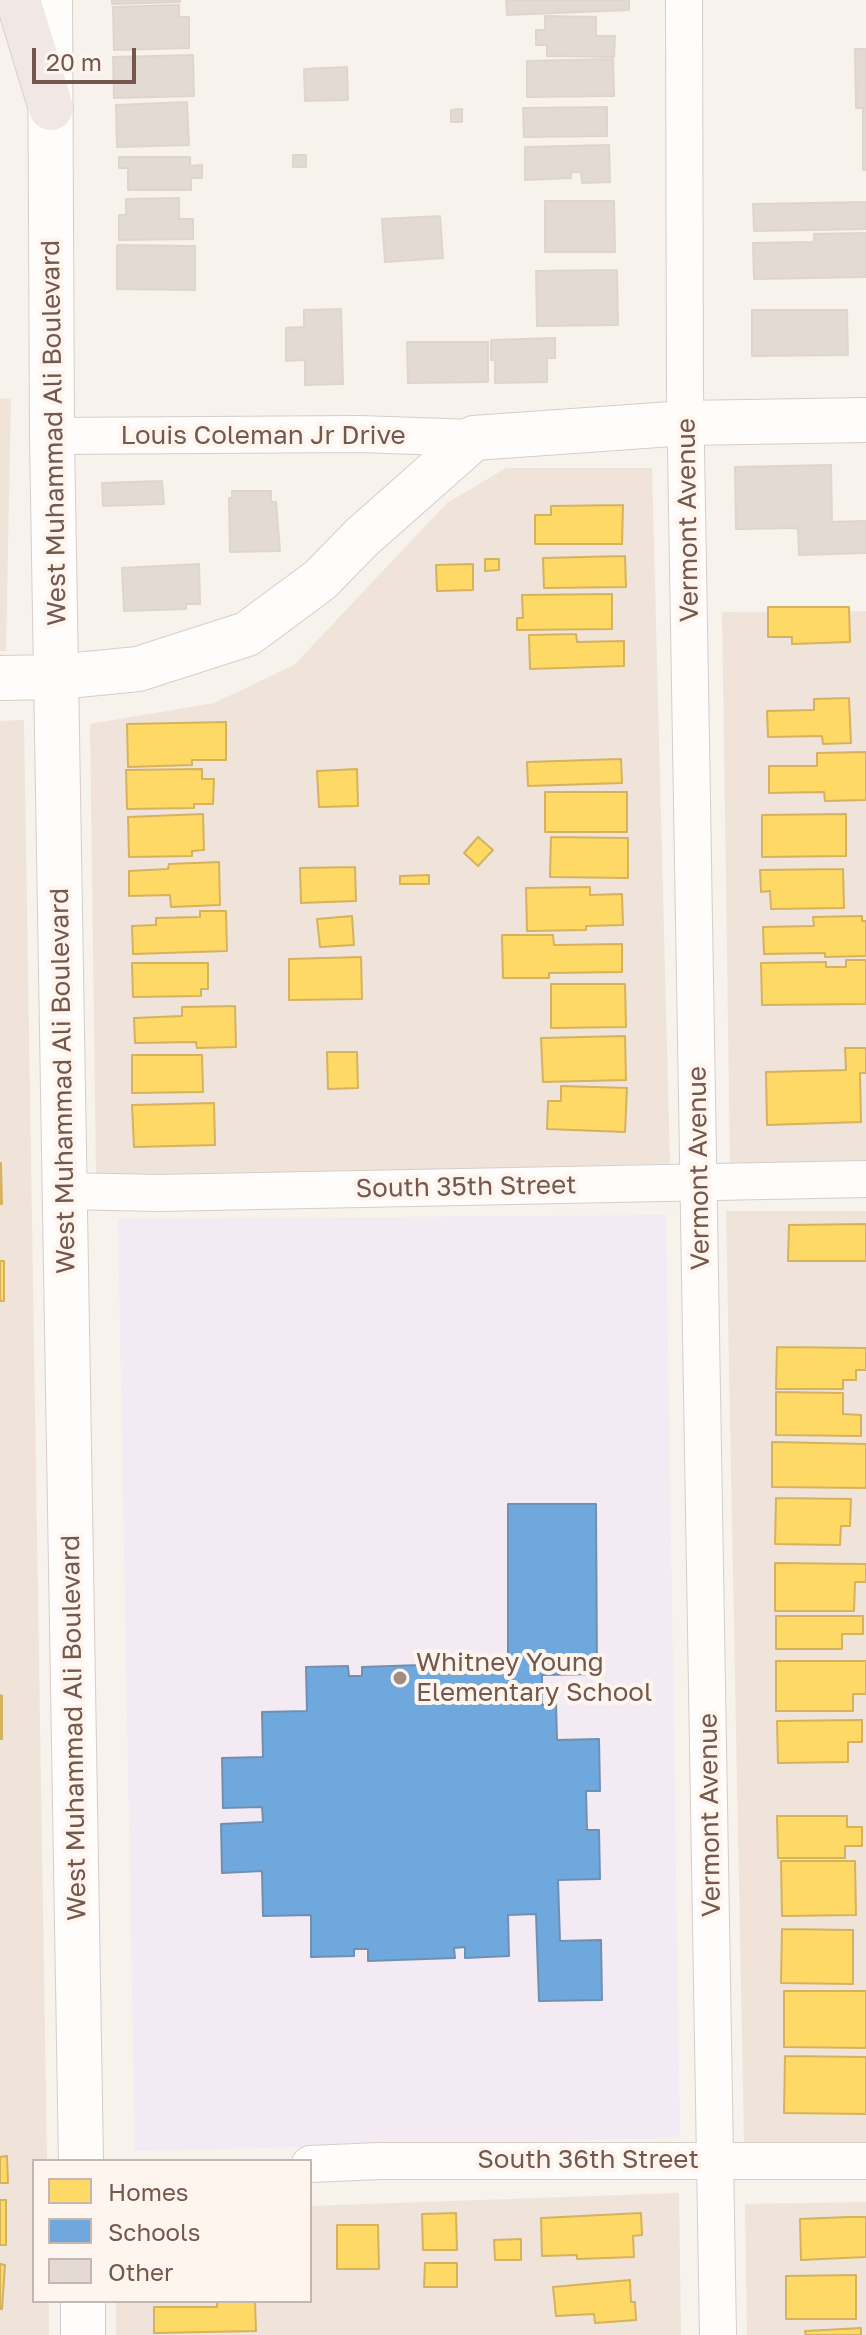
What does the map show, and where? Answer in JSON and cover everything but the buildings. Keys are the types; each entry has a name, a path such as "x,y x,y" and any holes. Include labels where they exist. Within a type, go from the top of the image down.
{"highway":[{"path":"18,0 51,108"}],"street":[{"name":"West Muhammad Ali Boulevard","path":"50,0 52,436 81,2159"},
{"name":"Vermont Avenue","path":"684,0 686,423 718,2335"},
{"name":"Louis Coleman Jr Drive","path":"52,436 359,434 474,438 686,423 866,420"},
{"name":"Louis Coleman Jr Drive","path":"0,678 57,677 138,669 247,634 320,580 362,537 474,438"},
{"name":"South 35th Street","path":"65,1191 159,1193 866,1179"},
{"name":"South 36th Street","path":"312,2164 380,2161 866,2161"},
{"path":"83,2303 83,2335"}],"shaded area":[{"path":"11,398 6,651 0,651 0,399"},
{"path":"506,468 652,468 670,1164 96,1177 90,724 214,703 294,665 447,503"},
{"path":"866,611 866,1160 730,1164 722,612"},
{"path":"24,720 47,2159 32,2159 32,2303 49,2303 49,2335 0,2335 0,721"},
{"path":"726,1211 866,1211 866,2144 744,2144"},
{"name":"Whitney Young Elementary School","path":"666,1215 680,2138 135,2151 118,1219"},
{"path":"679,2193 681,2335 116,2335 116,2303 312,2303 312,2206"},
{"path":"866,2202 866,2335 747,2335 745,2204"}],"place":[{"name":"Whitney Young Elementary School","path":"400,1678"}]}
